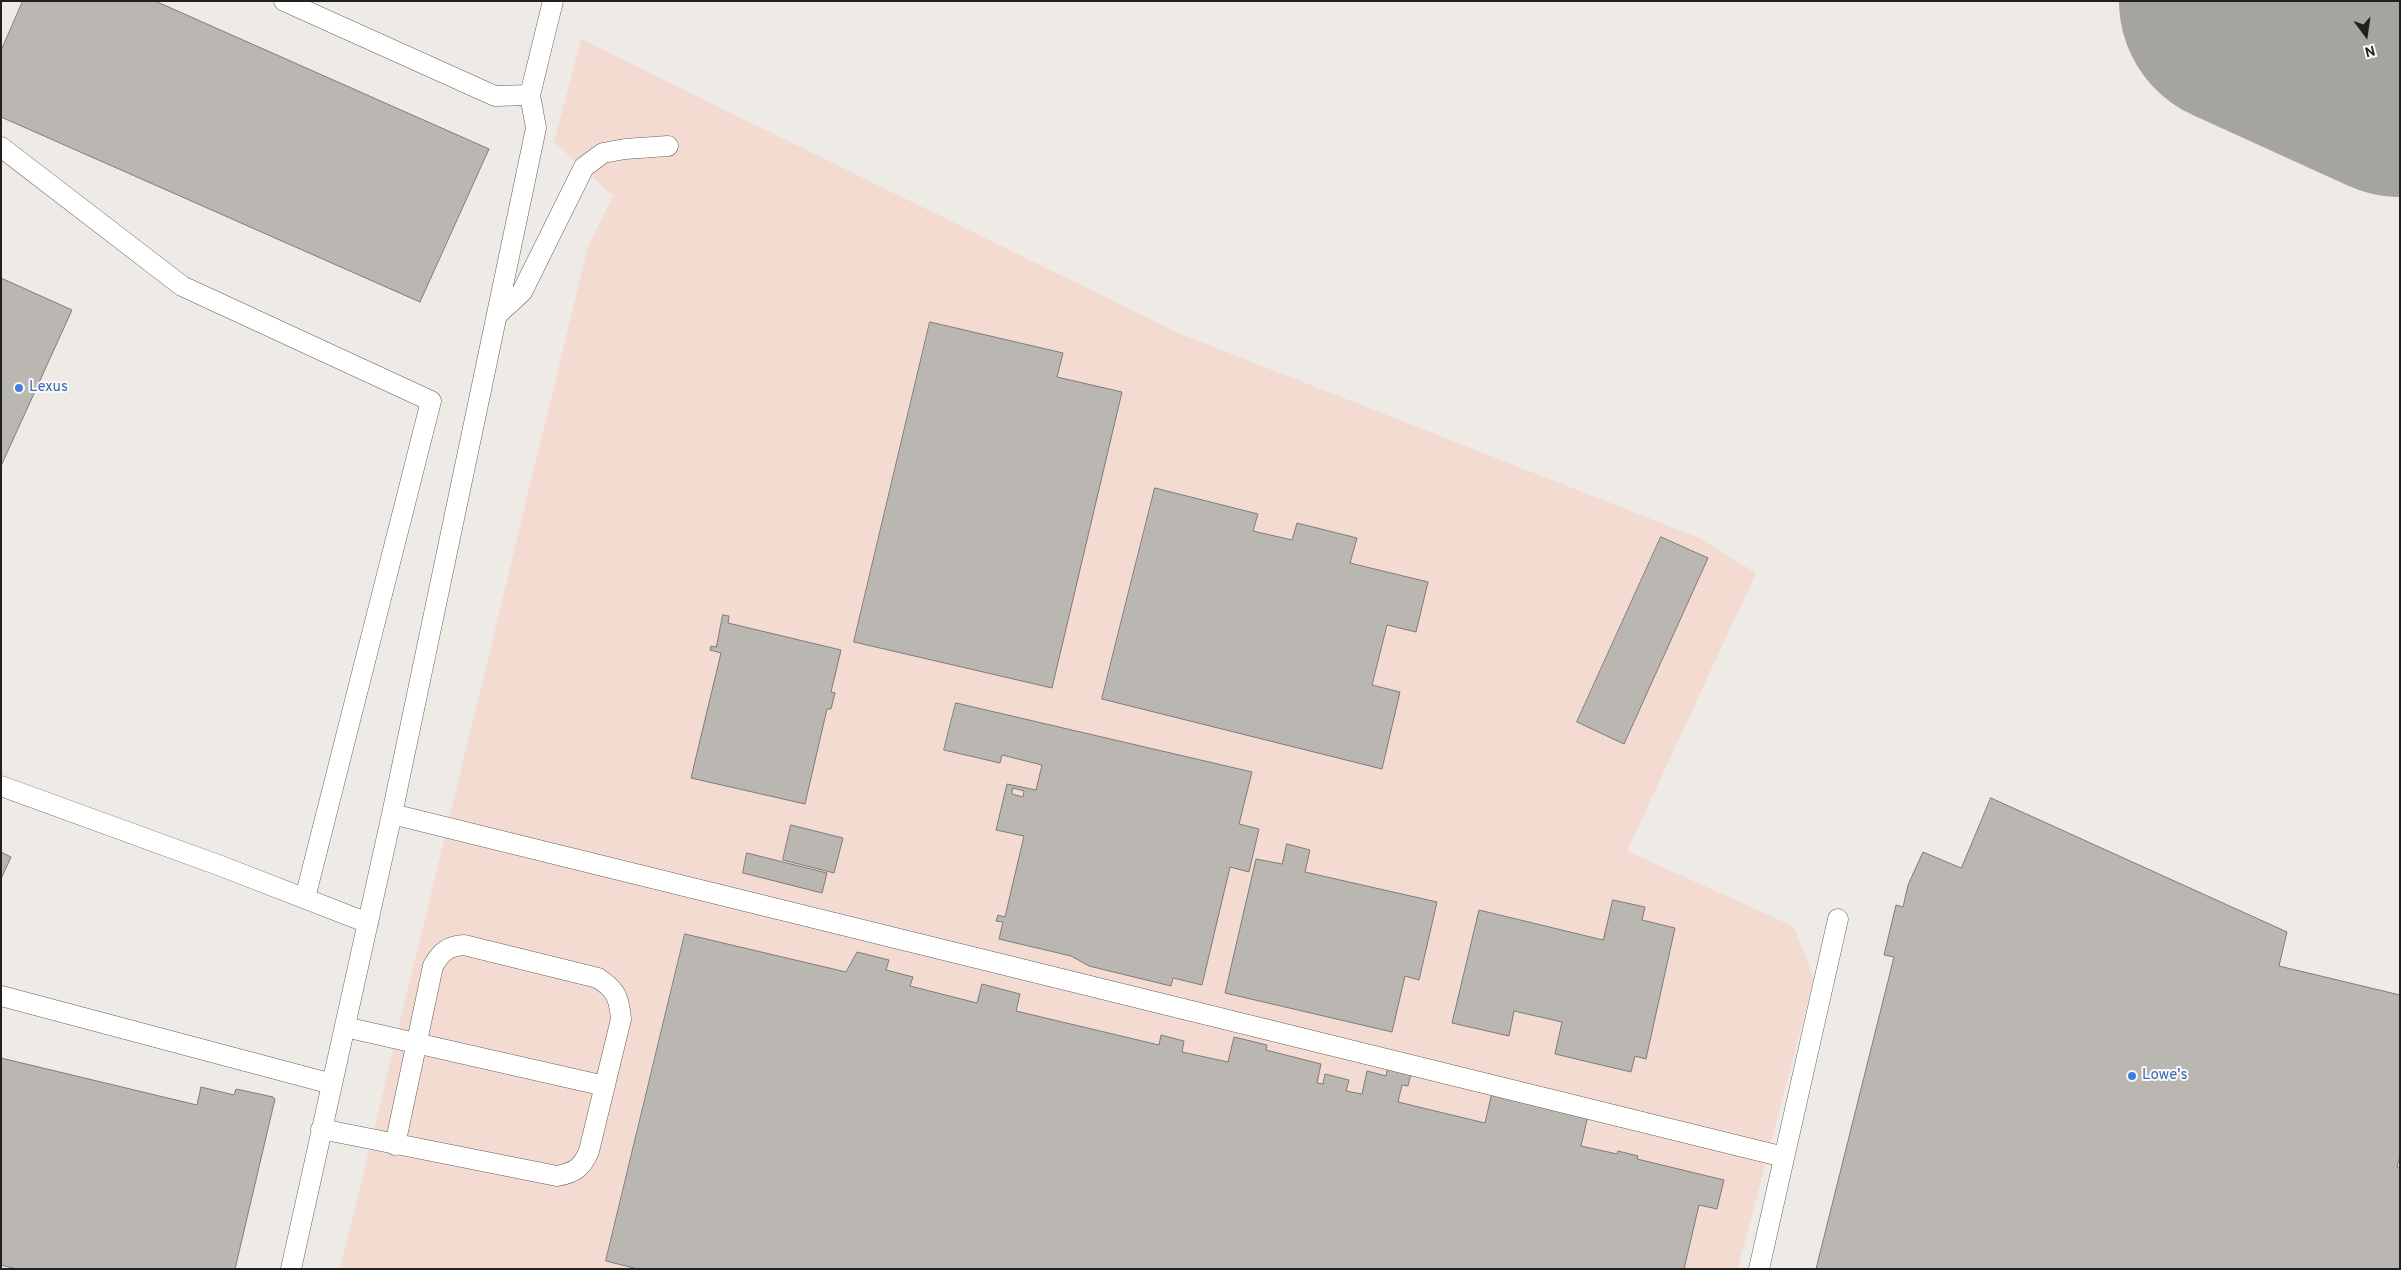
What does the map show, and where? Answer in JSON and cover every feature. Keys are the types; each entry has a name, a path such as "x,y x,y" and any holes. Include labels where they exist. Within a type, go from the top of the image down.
{"lane":[{"path":"284,1 496,96 530,94"},
{"path":"291,1269 392,814 536,128 530,94 554,1"},
{"path":"497,315 522,292 584,167 603,153 626,149 668,146"},
{"path":"1,147 182,286 431,400 305,898"},
{"path":"1,786 368,923"},
{"path":"392,814 1784,1157"},
{"path":"1759,1269 1838,918"},
{"path":"321,1129 394,1145 557,1176 571,1174 583,1165 589,1151 621,1019 620,1004 613,988 598,978 464,945 453,946 440,953 433,966 394,1145"},
{"path":"1,996 332,1084"},
{"path":"345,1027 605,1086"}],"shaded area":[{"path":"581,39 1176,332 1699,538 1756,573 1627,851 1793,926 1814,978 1738,1269 340,1269 588,246 613,196 554,142"}],"building":[{"path":"23,1 155,1 489,149 420,302 1,117 1,51"},
{"name":"Lexus","path":"1,278 72,310 1,466"},
{"path":"930,322 1063,353 1057,377 1122,392 1052,688 854,642"},
{"path":"1155,488 1258,514 1253,531 1292,540 1297,523 1357,538 1350,563 1428,582 1416,632 1387,625 1372,685 1400,692 1382,769 1102,699"},
{"path":"1661,537 1708,558 1624,744 1577,722"},
{"path":"723,615 729,616 728,623 841,650 831,692 835,693 831,709 827,709 805,804 691,778 721,653 710,650 711,646 716,647"},
{"path":"956,703 1252,772 1239,824 1259,829 1249,872 1230,867 1202,985 1173,978 1171,986 1089,966 1071,956 999,939 1003,922 996,921 998,915 1005,917 1024,836 996,830 1007,784 1036,790 1042,765 1002,755 1000,763 944,750","holes":["1013,788 1024,791 1023,797 1012,794"]},
{"name":"Lowe's","path":"1991,798 2287,932 2279,966 2400,995 2400,1156 2397,1167 2400,1168 2400,1269 1816,1269 1894,957 1884,955 1896,905 1903,907 1908,885 1923,852 1961,868"},
{"path":"791,825 843,838 834,873 783,860"},
{"path":"1287,844 1310,850 1305,872 1437,902 1419,980 1405,976 1392,1032 1225,993 1256,859 1282,864"},
{"path":"1,852 11,857 1,879"},
{"path":"747,853 827,873 822,893 743,873"},
{"path":"1613,900 1645,907 1642,920 1675,928 1646,1059 1635,1056 1631,1072 1555,1054 1562,1022 1514,1011 1509,1036 1452,1023 1479,910 1603,940"},
{"path":"685,934 846,972 857,952 889,960 886,970 913,977 910,986 977,1003 982,984 1020,994 1016,1011 1159,1045 1161,1035 1184,1041 1182,1052 1228,1062 1234,1037 1267,1045 1266,1050 1321,1064 1317,1083 1323,1084 1325,1074 1349,1080 1346,1091 1362,1094 1367,1071 1386,1076 1388,1066 1411,1074 1408,1086 1402,1085 1398,1102 1485,1123 1493,1088 1589,1111 1581,1146 1617,1154 1618,1151 1638,1156 1637,1159 1724,1180 1717,1209 1699,1205 1684,1269 638,1269 606,1261"},
{"path":"1,1058 197,1105 201,1087 234,1095 236,1089 273,1097 275,1099 235,1269 16,1269 1,1265"}],"runway":[{"path":"2244,1 2400,72"}],"place":[{"name":"Lexus","path":"19,388"},
{"name":"Lowe's","path":"2132,1076"}]}
